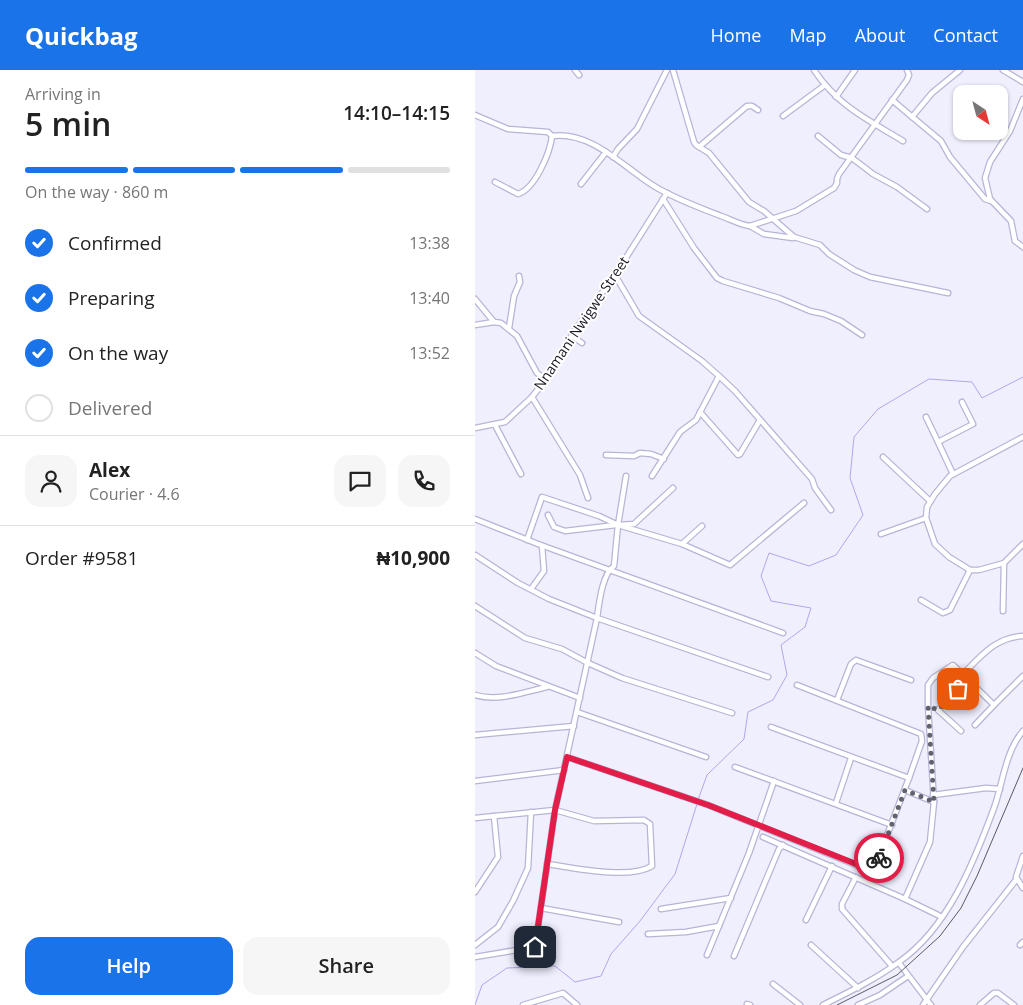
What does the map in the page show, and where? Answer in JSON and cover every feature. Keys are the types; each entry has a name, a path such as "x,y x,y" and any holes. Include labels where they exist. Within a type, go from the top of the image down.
{"street":[{"path":"575,70 579,75"},
{"path":"613,157 637,128 667,70"},
{"path":"673,70 693,142 699,148 709,153 749,202 764,211 794,237 820,245 829,254 854,270 870,277 948,293"},
{"path":"814,70 825,85 849,109 903,141"},
{"path":"836,97 855,70"},
{"path":"750,226 796,211 834,188 839,174 907,80 909,75 907,70"},
{"path":"912,117 932,93 960,70"},
{"path":"1003,70 1023,82"},
{"path":"783,116 825,85"},
{"path":"992,202 986,186 986,171 1010,131 1023,99"},
{"path":"891,100 941,141 949,158 985,199 992,202 1010,220 1015,241 1023,247"},
{"path":"699,148 747,106 752,106 758,110"},
{"path":"475,115 508,128 547,132 552,136 564,135 586,141 606,152 667,193 750,226 764,234 803,239"},
{"path":"495,182 518,194 523,192 541,170 549,153 552,136"},
{"path":"818,136 841,155 852,158 927,209"},
{"path":"581,184 606,152"},
{"name":"Nnamani Nwigwe Street","path":"475,428 505,422 532,397 667,193"},
{"path":"663,199 694,248 717,278 723,282 779,298 810,311 824,314 841,321 862,335"},
{"path":"615,274 639,316 702,361 735,392 812,479 815,488 831,510"},
{"path":"509,328 514,296 520,282 519,276"},
{"path":"475,299 494,322"},
{"path":"475,325 494,322 501,323 509,328 522,344 537,373 545,379"},
{"path":"572,336 581,343"},
{"path":"652,476 679,432 693,424 719,376"},
{"path":"532,397 579,475 588,498"},
{"path":"938,442 973,424 962,402"},
{"path":"701,412 737,455 741,454 760,420"},
{"path":"926,417 953,474"},
{"path":"495,424 521,474"},
{"path":"1023,437 953,474 943,483 930,501 927,507 926,518 935,544 949,557 970,570 993,568 1004,563 1023,544"},
{"path":"606,455 634,456 640,453 651,454 664,459"},
{"path":"883,457 930,501"},
{"path":"475,957 535,947 555,810 588,663 601,592 609,569 614,566 626,476"},
{"path":"548,515 554,527 565,531 634,524 673,488"},
{"path":"527,540 542,497 599,516 618,525 682,544 729,565 804,503"},
{"path":"881,534 926,518"},
{"path":"475,519 542,546 783,633"},
{"path":"682,544 702,526"},
{"path":"531,589 544,571 542,546"},
{"path":"475,555 531,589 597,618 768,677"},
{"path":"1003,611 1004,563"},
{"path":"921,600 943,614 950,610 970,570"},
{"path":"475,606 525,638 562,649 622,678 732,713"},
{"path":"963,674 998,642 1016,636 1023,636"},
{"path":"475,653 496,666 580,698"},
{"path":"837,700 851,664 856,660 911,680"},
{"path":"905,899 930,842 934,802 928,706 929,686 933,678 953,665 993,705"},
{"path":"975,725 1023,676"},
{"path":"938,710 968,678"},
{"path":"567,757 708,805 871,870 876,866 905,790 922,741 921,734 797,685"},
{"path":"475,696 484,698 503,697 548,686"},
{"path":"928,706 938,710 961,731"},
{"path":"577,712 706,757"},
{"path":"475,735 574,726"},
{"path":"771,727 909,778"},
{"path":"823,1005 858,988 899,963 927,936 942,917 964,883 1000,789 1014,741 1023,731"},
{"path":"836,803 851,758"},
{"path":"735,767 892,825"},
{"path":"475,781 564,770"},
{"path":"707,955 759,826 774,781"},
{"path":"933,795 986,788 1000,789"},
{"path":"905,790 934,802"},
{"path":"475,818 555,810 594,821 644,820 650,824 652,866 644,871 609,872 547,864"},
{"path":"475,945 498,928 528,868 531,812"},
{"path":"475,892 498,857 494,816"},
{"path":"763,837 832,866 942,917"},
{"path":"734,956 754,905 779,849 783,845"},
{"path":"923,1005 929,1003 946,971 1016,880 1016,874 1023,856"},
{"path":"806,920 832,866"},
{"path":"855,877 842,904 842,909 892,966"},
{"path":"1016,880 1023,888"},
{"path":"661,909 731,898"},
{"path":"541,908 619,922"},
{"path":"648,934 686,932 719,926"},
{"path":"811,945 858,988"},
{"path":"899,963 929,1003"},
{"path":"858,1005 880,994 908,976"},
{"path":"773,984 799,1005"},
{"path":"523,1005 563,993 577,1005"},
{"path":"980,1005 994,993 1014,1005"}],"waterway":[{"path":"698,800 707,775 744,739 748,712 773,700 787,675 781,645 805,627 811,608 771,601 761,576 769,553 809,566 836,555 863,515 850,478 854,437 878,409 929,379 972,382 982,398 1023,377"},
{"path":"475,1005 482,985 507,968 555,966 575,982 601,976 611,954 640,921 675,874 697,804"}],"railway":[{"path":"837,1005 897,975 940,936 961,908 977,876 1023,768"}],"way so far":[{"path":"879,858 905,790 934,802 928,706 938,710 958,689"}],"route":[{"path":"535,947 555,810 567,757 708,805 871,870 874,870 879,858"}]}
